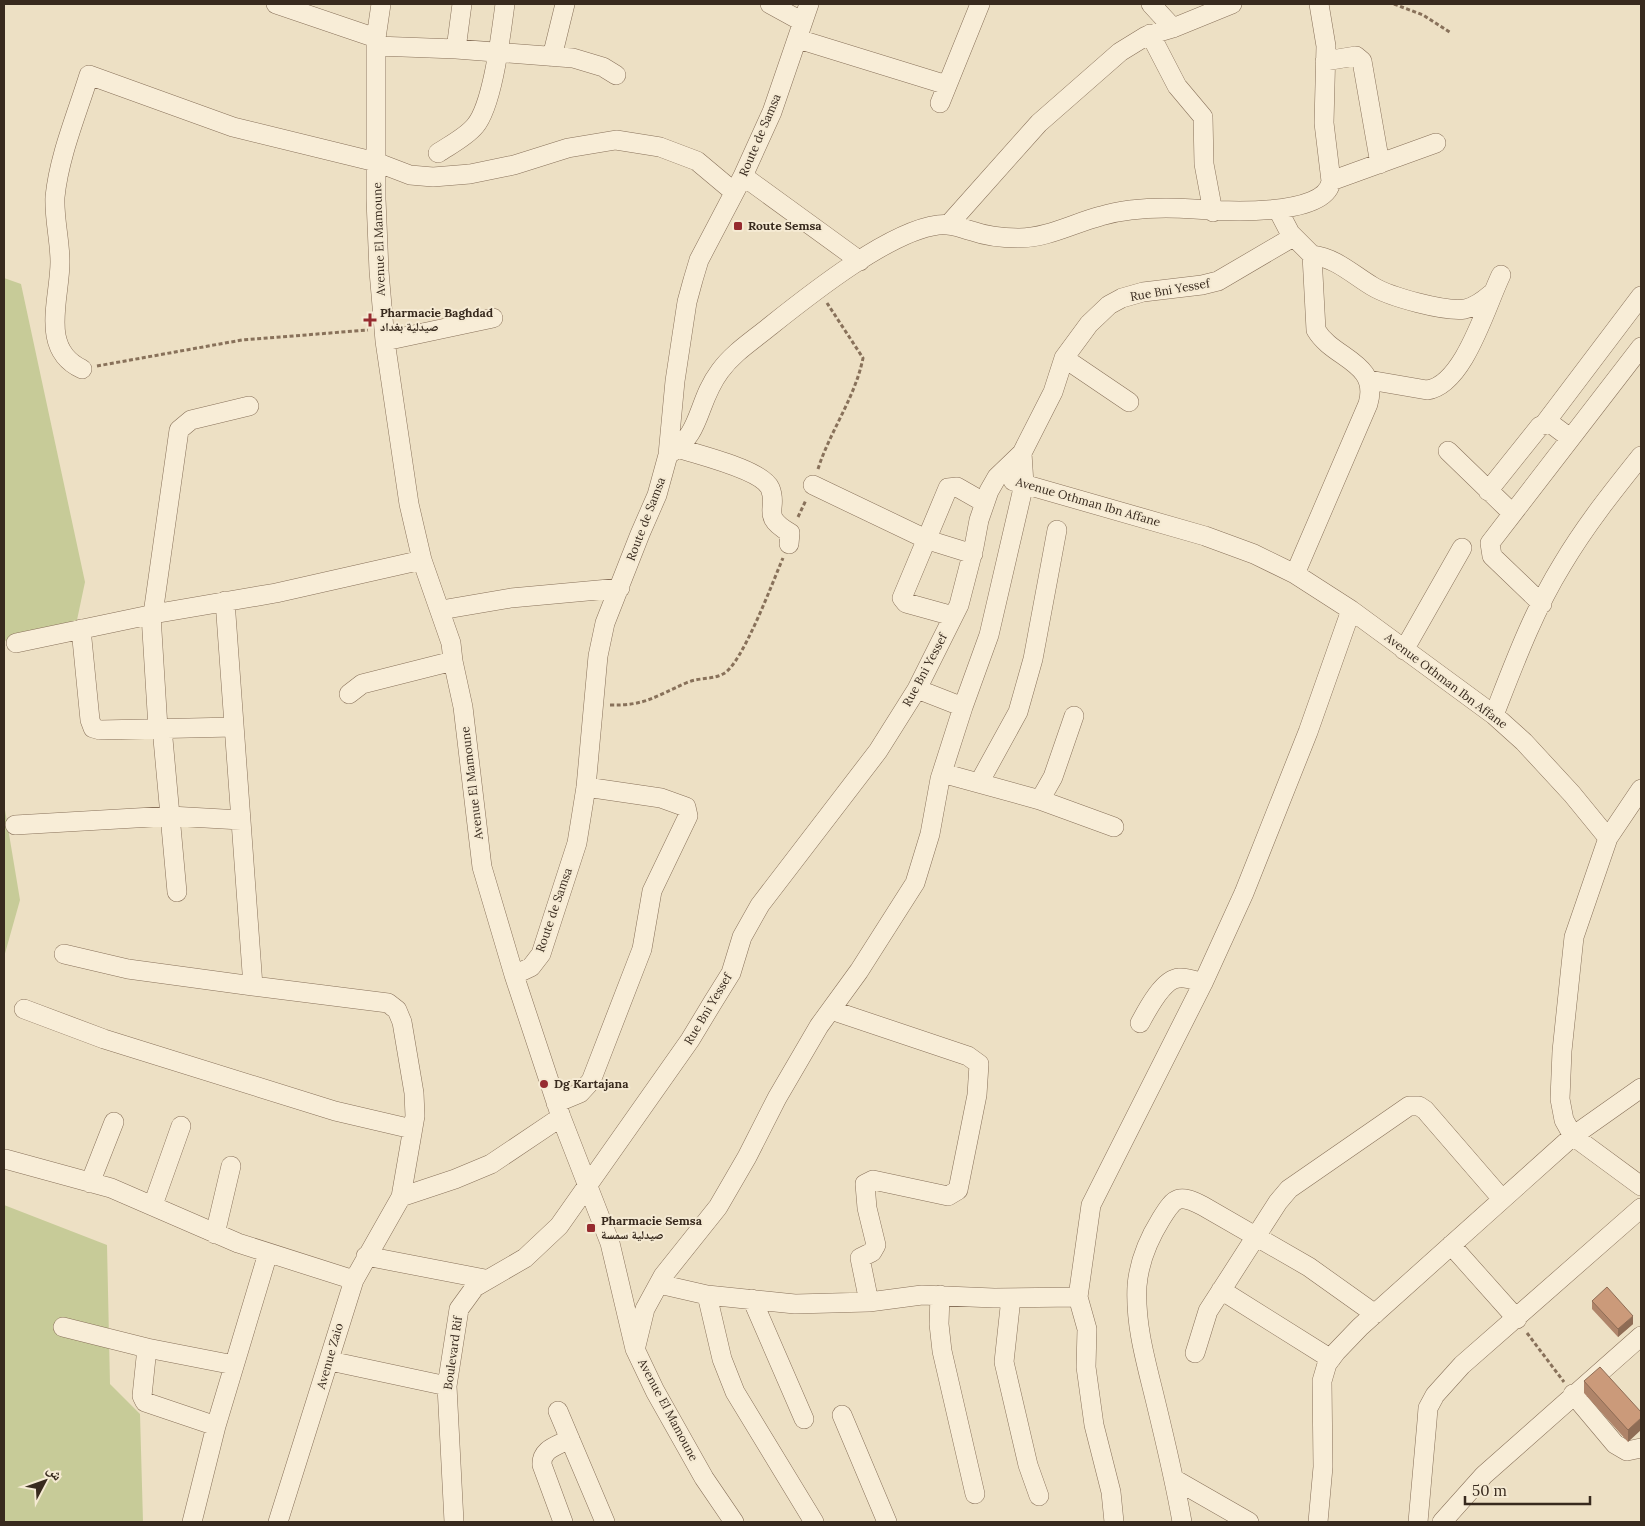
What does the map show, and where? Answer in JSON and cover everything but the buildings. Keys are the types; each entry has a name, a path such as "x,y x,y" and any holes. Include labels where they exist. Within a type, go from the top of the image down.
{"street":[{"path":"276,4 376,42 587,61 603,67 616,75"},
{"name":"Avenue El Mamoune","path":"381,4 376,42 376,162 378,271 384,335 409,504 422,560 451,643 452,661 463,707 482,867 514,975 558,1110 588,1182 610,1243 636,1349 655,1391 704,1478 734,1522"},
{"path":"456,49 462,4"},
{"path":"438,153 474,127 483,114 497,52 505,4"},
{"path":"552,57 565,4"},
{"path":"770,4 800,30 947,85"},
{"name":"Route de Samsa","path":"514,975 531,967 541,954 577,842 586,788 592,703 598,656 605,623 673,452 675,381 687,302 699,260 772,112 809,4"},
{"path":"940,103 980,4"},
{"path":"1151,4 1173,28"},
{"path":"949,224 1039,123 1120,52 1150,34 1173,28 1232,4"},
{"path":"673,452 692,434 705,396 729,360 818,289 860,261 911,233 937,225 949,224 980,233 1017,238 1043,235 1102,215 1140,208 1213,212 1278,210 1297,206 1318,196 1329,188 1331,181 1324,123 1324,24 1319,4"},
{"path":"1150,34 1177,86 1203,117 1204,164 1213,212"},
{"path":"1325,61 1356,56 1362,61 1380,164"},
{"path":"82,369 66,358 55,338 60,261 56,196 64,152 89,75 233,128 376,162 410,175 452,176 514,165 587,144 616,140 660,147 697,161 738,184 860,261"},
{"path":"1331,181 1436,143"},
{"path":"1278,210 1293,237 1312,255 1328,257 1380,291 1408,300 1462,309 1477,305 1491,294"},
{"name":"Rue Bni Yessef","path":"588,1182 709,1010 731,973 742,937 760,905 869,764 916,690 959,605 972,554 978,520 985,503 997,477 1022,453 1053,392 1064,358 1098,314 1122,298 1143,292 1202,285 1218,281 1293,237"},
{"path":"1295,574 1371,395 1370,380 1359,367 1332,347 1316,330 1312,255"},
{"path":"1370,380 1427,390 1440,387 1450,378 1464,354 1501,275"},
{"path":"1488,491 1535,430 1545,423 1641,296"},
{"path":"384,335 493,318"},
{"path":"1542,604 1509,574 1489,550 1496,534 1641,347"},
{"path":"1064,358 1129,402"},
{"path":"177,892 160,728 152,614 179,430 191,420 250,406"},
{"path":"1545,423 1550,423 1570,438"},
{"path":"1448,451 1512,514"},
{"path":"673,452 748,472 766,483 770,489 771,515 778,525 790,533 789,544"},
{"path":"636,1349 645,1309 659,1284 718,1207 747,1157 777,1098 832,1010 888,927 914,883 930,834 942,773 963,707 990,635 1024,484 1022,453"},
{"path":"1494,715 1523,641 1561,566 1584,529 1641,456"},
{"name":"Avenue Othman Ibn Affane","path":"997,477 1205,536 1254,554 1295,574 1351,610 1494,715 1524,742 1572,794 1608,838"},
{"path":"813,485 928,540 972,554"},
{"path":"953,616 906,603 902,599 949,487 957,488 985,503"},
{"path":"979,783 1018,712 1033,659 1057,530"},
{"path":"1404,650 1462,548"},
{"path":"16,643 152,614 225,602 422,560"},
{"path":"441,610 511,598 620,588"},
{"path":"225,602 254,986"},
{"path":"1114,1522 1111,1492 1094,1425 1086,1367 1087,1329 1078,1297 1091,1205 1203,984 1244,892 1305,740 1351,610"},
{"path":"81,629 90,720 93,728 100,730 234,727"},
{"path":"349,694 362,684 452,661"},
{"path":"916,690 963,707"},
{"path":"1040,800 1053,777 1074,716"},
{"path":"942,773 1040,800 1114,827"},
{"path":"64,954 128,969 384,1001 393,1007 402,1022 414,1093 415,1116 401,1197 455,1179 491,1164 592,1081 642,949 652,891 688,816 686,808 671,800 586,788"},
{"path":"1641,789 1608,838 1584,903 1572,954 1562,1051 1560,1099 1564,1120 1573,1136 1641,1186"},
{"path":"16,825 170,816 241,820"},
{"path":"1140,1023 1157,995 1171,981 1182,978 1203,984"},
{"path":"24,1009 104,1039 336,1110 412,1129"},
{"path":"832,1010 968,1056 979,1064 977,1095 960,1184 956,1192 948,1196 873,1180 865,1184 867,1208 876,1245 872,1252 860,1258 869,1302"},
{"path":"1318,1522 1323,1468 1322,1381 1331,1359 1374,1314 1573,1136 1641,1088"},
{"path":"1195,1353 1208,1311 1258,1236 1268,1215 1290,1189 1410,1106 1420,1106 1425,1110 1502,1199"},
{"path":"90,1183 114,1122"},
{"path":"153,1205 181,1126"},
{"path":"5,1159 111,1188 215,1234 354,1280"},
{"path":"215,1234 231,1166"},
{"name":"Boulevard Rif","path":"454,1522 447,1386 459,1309 468,1294 485,1280 510,1267 538,1247 559,1226 588,1182"},
{"name":"Avenue Zaio","path":"278,1522 354,1280 401,1197"},
{"path":"1182,1522 1174,1479 1142,1344 1137,1308 1137,1284 1148,1241 1169,1206 1178,1198 1186,1197 1258,1236 1309,1268 1374,1314"},
{"path":"1418,1522 1426,1421 1428,1408 1435,1395 1462,1365 1517,1319 1641,1208"},
{"path":"1451,1245 1517,1319"},
{"path":"192,1522 216,1426 268,1253"},
{"path":"366,1256 485,1280"},
{"path":"659,1284 707,1295 795,1304 869,1302 922,1295 1011,1298 1078,1297"},
{"path":"1221,1290 1331,1359"},
{"path":"707,1295 722,1359 735,1392 814,1522"},
{"path":"940,1295 938,1316 942,1351 975,1494"},
{"path":"1011,1298 1004,1362 1028,1465 1039,1496"},
{"path":"752,1299 804,1419"},
{"path":"63,1327 147,1348 234,1365"},
{"path":"1442,1522 1484,1475 1573,1394 1641,1336"},
{"path":"147,1348 142,1396 145,1402 216,1426"},
{"path":"330,1361 447,1386"},
{"path":"1573,1394 1614,1444 1627,1451 1641,1448"},
{"path":"558,1411 605,1522"},
{"path":"842,1415 888,1522"},
{"path":"563,1522 542,1465 542,1457 546,1451 570,1439"},
{"path":"1174,1479 1249,1522"}],"path":[{"path":"1394,4 1423,15 1451,33"},
{"path":"818,289 854,346"},
{"path":"82,369 242,340 384,335"},
{"path":"592,703 612,706 639,704 655,699 685,683"},
{"path":"1517,1319 1573,1394"}],"green space":[{"path":"4,278 21,284 85,582 77,620 4,641"},
{"path":"4,804 20,900 4,957"},
{"path":"4,1205 107,1245 110,1384 140,1414 143,1522 4,1522"}],"place":[{"name":"Route Semsa","path":"738,226"},
{"name":"Pharmacie Baghdad صيدلية بغداد","path":"370,320"},
{"name":"Dg Kartajana","path":"544,1084"},
{"name":"Pharmacie Semsa صيدلية سمسة","path":"591,1228"}]}
